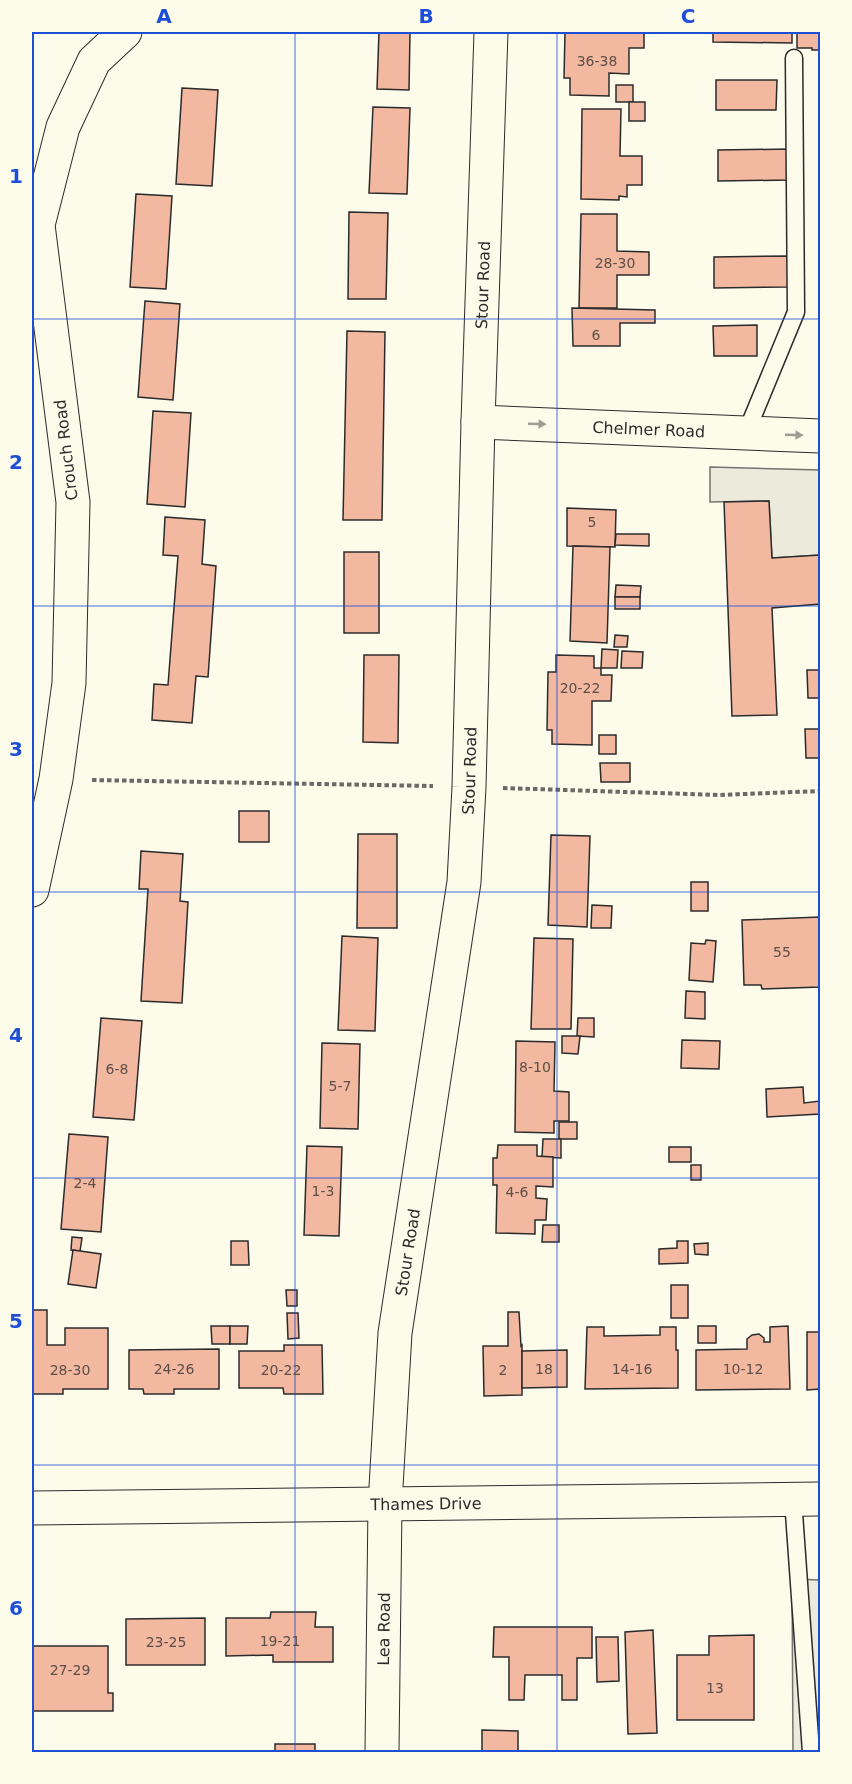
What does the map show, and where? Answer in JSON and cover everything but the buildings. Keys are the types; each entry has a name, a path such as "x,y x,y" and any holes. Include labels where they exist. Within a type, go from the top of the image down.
{"street":[{"name":"Crouch Road","path":"32,890 56,779 69,683 73,502 38,225 63,127 94,61 125,32"},
{"name":"Stour Road","path":"385,1504 394,1333 464,882 469,787 491,32"},
{"name":"Chelmer Road","path":"478,422 820,436"},
{"name":"Thames Drive","path":"32,1508 807,1499"},
{"name":"Lea Road","path":"382,1752 385,1504"}],"lane":[{"path":"746,433 796,312 794,58"},
{"path":"807,1499 811,1752"}],"shaded area":[{"path":"710,467 820,470 820,555 772,558 769,501 710,502"},
{"path":"792,1579 820,1580 820,1752 793,1752"}]}
